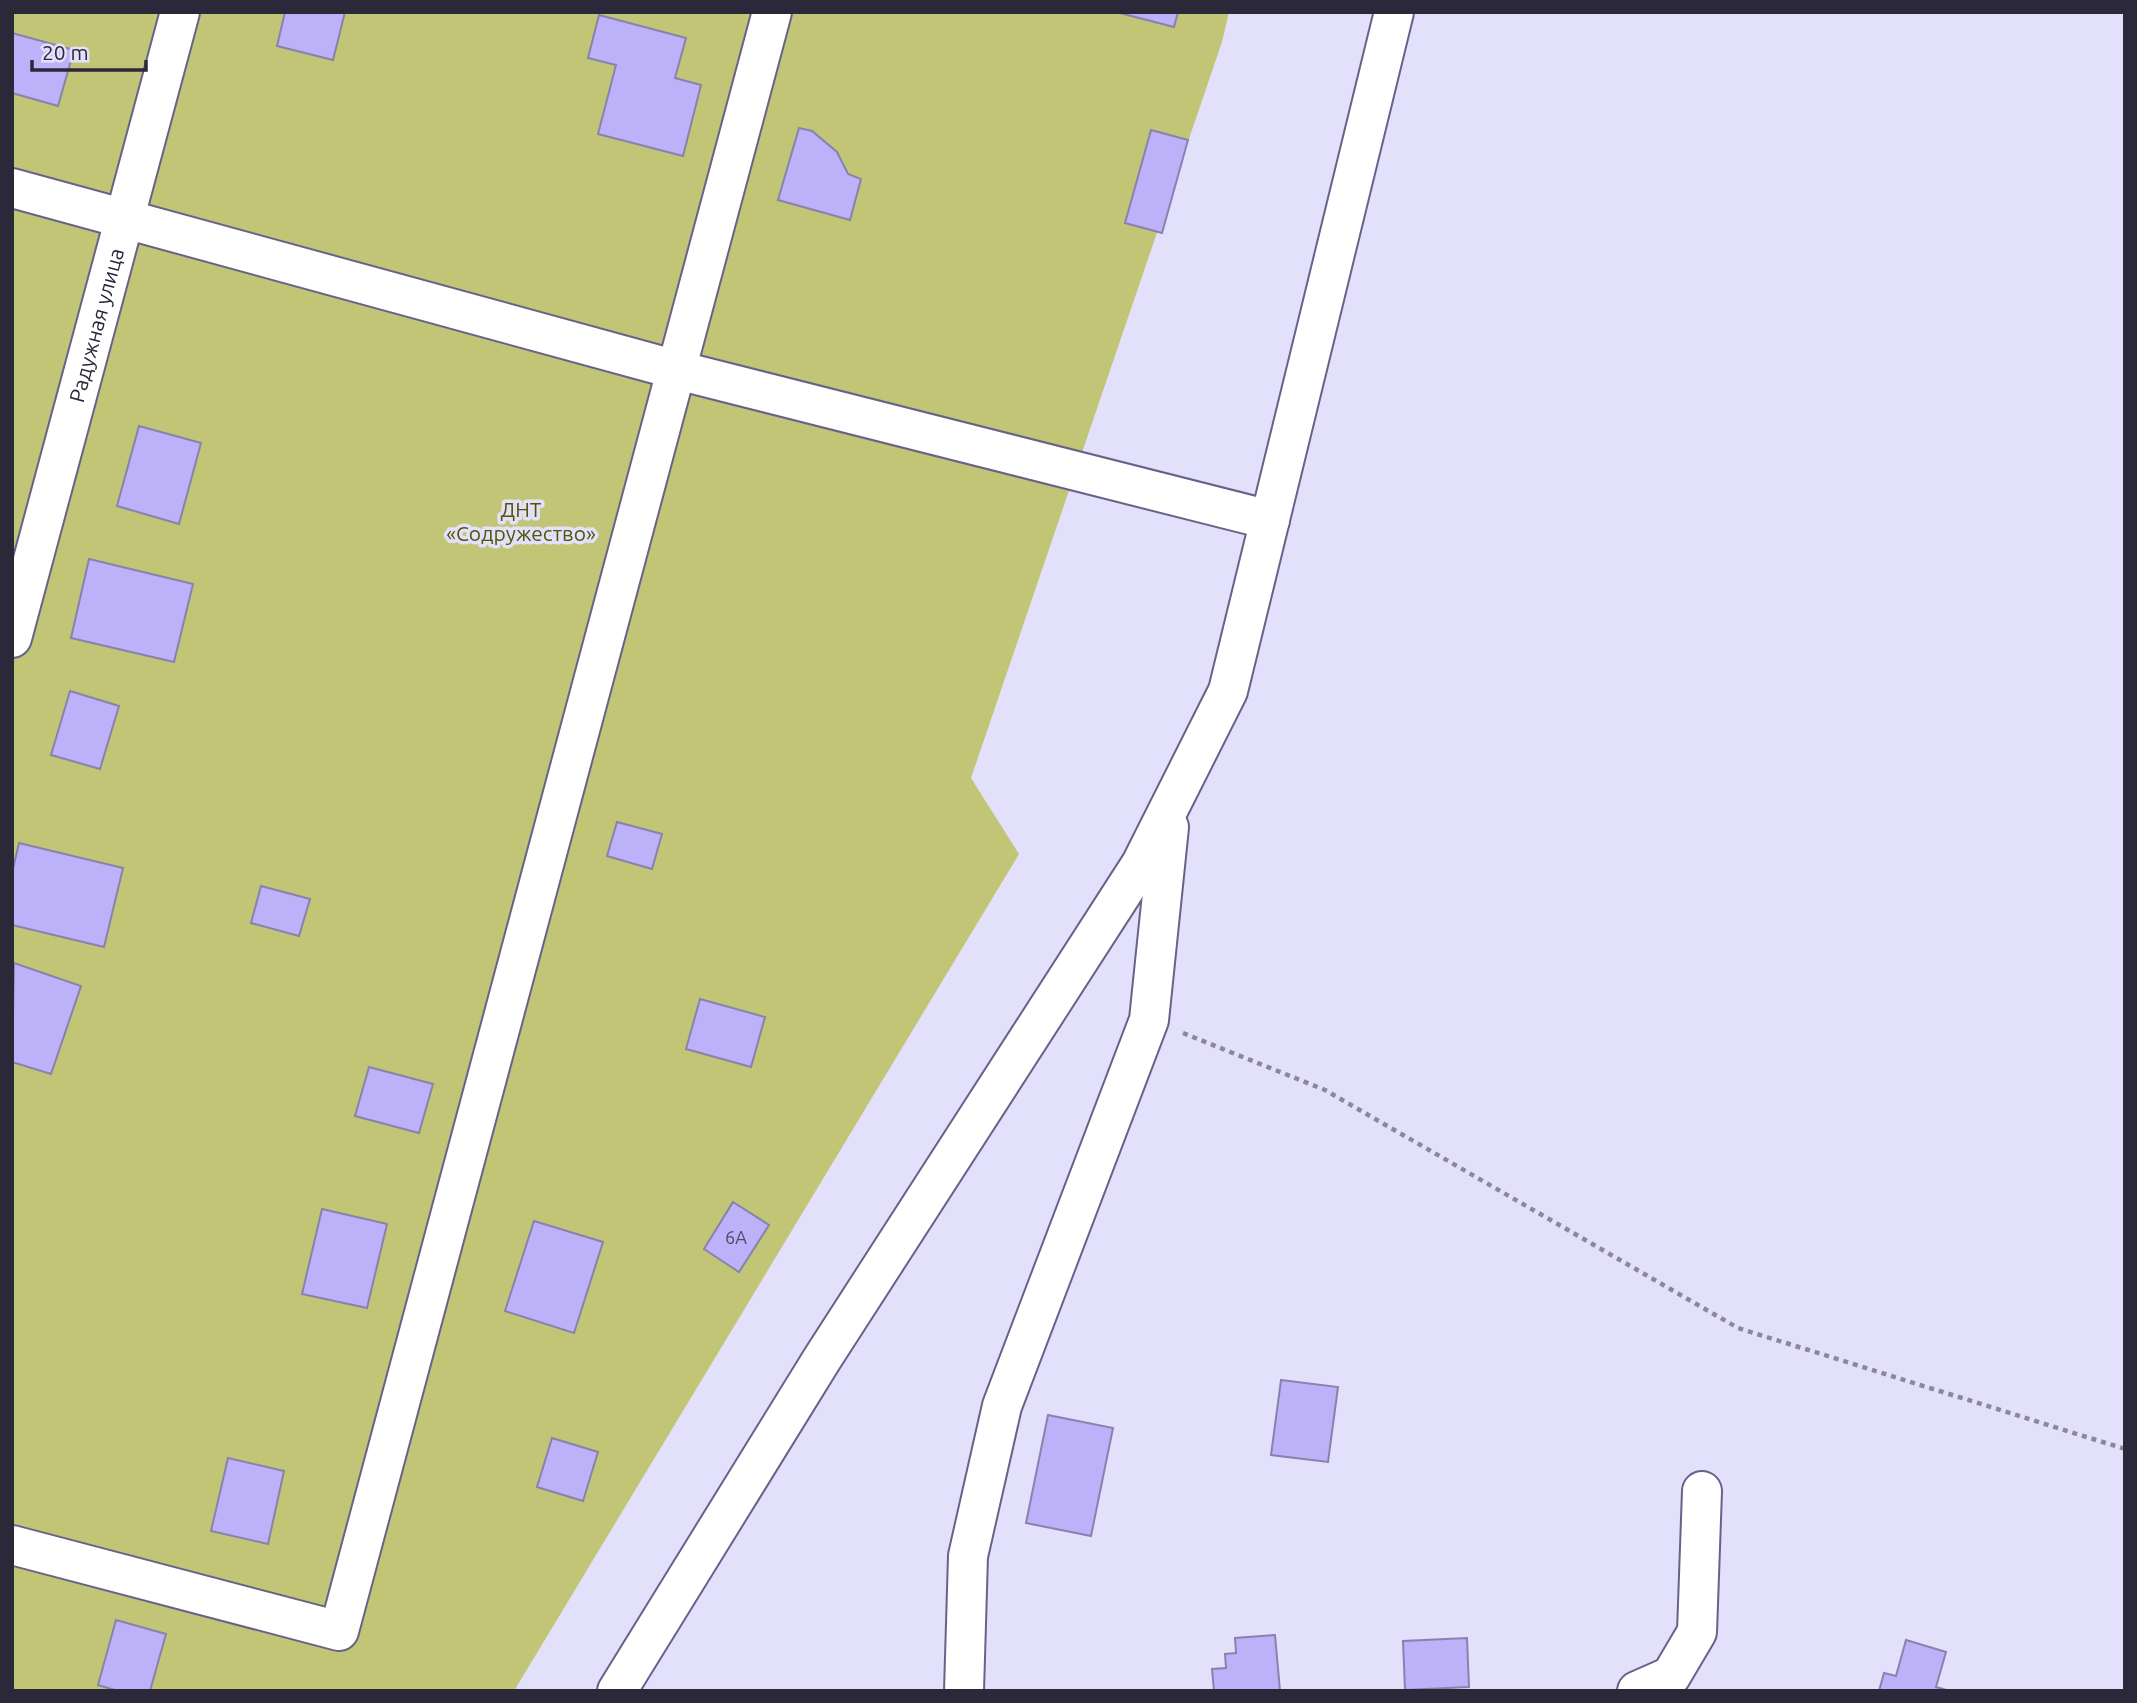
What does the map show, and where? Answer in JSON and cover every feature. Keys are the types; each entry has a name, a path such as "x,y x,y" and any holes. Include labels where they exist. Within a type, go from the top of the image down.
{"street":[{"name":"Радужная улица","path":"12,638 180,12"},
{"path":"12,1545 339,1631 772,12"},
{"path":"618,1691 822,1359 1141,864 1228,691 1394,12"},
{"path":"12,188 677,370 1270,520"},
{"path":"964,1691 968,1556 1002,1406 1149,1020 1171,804"},
{"path":"1637,1691 1671,1676 1697,1632 1702,1491"}],"path":[{"path":"1149,1020 1325,1090 1738,1328 2125,1449"}],"green space":[{"name":"ДНТ «Содружество»","path":"12,12 1229,12 1222,42 971,778 1019,854 514,1691 12,1691"}],"building":[{"path":"285,12 345,12 333,60 277,46"},
{"path":"1116,12 1178,12 1174,27"},
{"path":"599,15 686,38 675,78 701,85 683,156 598,134 616,65 588,58"},
{"path":"12,33 74,50 58,106 12,93"},
{"path":"799,128 812,131 837,152 848,174 861,179 850,220 778,200"},
{"path":"1151,130 1188,140 1162,233 1125,223"},
{"path":"139,426 201,443 179,524 117,506"},
{"path":"89,559 193,584 174,662 71,638"},
{"path":"70,691 119,706 100,769 51,755"},
{"path":"617,822 662,834 652,869 607,856"},
{"path":"19,843 123,868 104,947 12,925 12,873"},
{"path":"261,886 310,899 299,936 251,923"},
{"path":"14,963 81,986 51,1074 12,1062"},
{"path":"700,999 765,1017 751,1067 686,1049"},
{"path":"369,1067 433,1084 419,1133 355,1116"},
{"path":"733,1202 769,1225 739,1272 704,1249"},
{"path":"322,1209 387,1224 367,1308 302,1294"},
{"path":"534,1221 603,1242 574,1333 505,1311"},
{"path":"1281,1380 1338,1387 1328,1462 1271,1455"},
{"path":"1048,1415 1113,1428 1091,1536 1026,1523"},
{"path":"552,1438 598,1452 583,1501 537,1487"},
{"path":"228,1458 284,1471 268,1544 211,1531"},
{"path":"116,1620 166,1634 150,1691 118,1691 98,1685"},
{"path":"1275,1635 1280,1691 1214,1691 1212,1669 1226,1668 1225,1654 1236,1653 1235,1638"},
{"path":"1467,1638 1469,1687 1405,1690 1403,1641"},
{"path":"1906,1640 1946,1652 1936,1687 1950,1691 1879,1691 1884,1673 1896,1676"}]}
